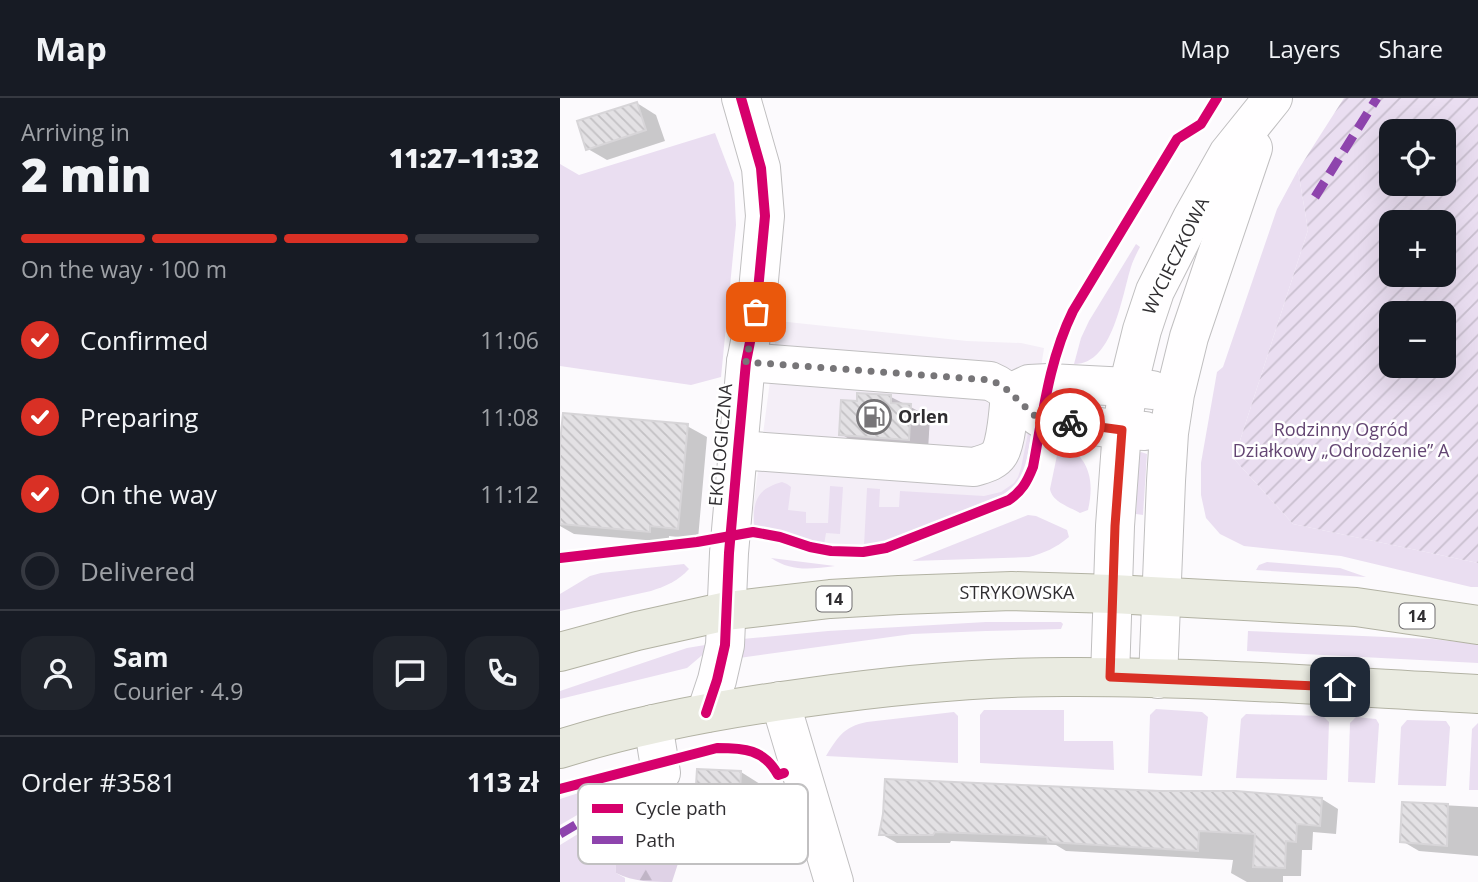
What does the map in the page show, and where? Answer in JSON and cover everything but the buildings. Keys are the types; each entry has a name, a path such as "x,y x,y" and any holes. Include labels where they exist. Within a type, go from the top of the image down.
{"main road":[{"name":"STRYKOWSKA","path":"560,652 727,611 899,594 1012,591 1356,607 1478,625"},
{"path":"560,749 706,713 884,686 957,681 1110,677 1478,694"}],"street":[{"name":"EKOLOGICZNA","path":"706,713 718,680 724,645 729,553 746,362 756,312 765,216 761,168 741,98"},
{"name":"WYCIECZKOWA","path":"1110,677 1115,526 1122,430 1128,387 1142,330 1176,249 1228,154 1272,101"},
{"name":"WYCIECZKOWA","path":"1158,679 1166,481 1175,394 1189,337 1211,268 1241,178 1272,101"},
{"path":"746,362 990,380 1003,386 1042,419 1122,430 1170,433"},
{"path":"1010,393 1029,384 1049,383 1128,387 1175,394"},
{"path":"738,450 974,467 989,462 1000,454 1010,393"},
{"path":"780,701 805,784"},
{"path":"644,784 661,773 653,724"},
{"path":"808,795 834,882"}],"shaded area":[{"path":"778,321 967,341 1021,343 1044,348 1022,476 1002,495 883,542 864,546 824,545 780,531 754,527 753,509"}],"green space":[{"name":"Rodzinny Ogród Działkowy „Odrodzenie” A","path":"1344,98 1478,98 1478,563 1293,524 1234,459 1308,230 1298,170"},
{"path":"715,133 734,183 736,225 721,377 691,385 560,366 560,164 579,175"},
{"path":"1298,170 1308,230 1234,459 1293,524 1478,563 1478,587 1341,556 1244,546 1220,534 1206,518 1201,495 1201,463 1217,372 1223,367 1277,209"},
{"path":"1136,244 1140,247 1107,341 1098,353 1087,361 1074,364 1089,321"},
{"path":"1028,433 1031,433 1024,468 1016,483 1002,495 883,542 864,546 867,488 880,489 879,507 899,507 900,491 984,496 1001,492 1018,477"},
{"path":"1060,441 1078,454 1088,470 1091,488 1088,510 1080,513 1051,494"},
{"path":"1141,452 1147,454 1143,515 1136,514"},
{"path":"782,482 791,487 788,510 806,512 806,523 828,523 830,486 843,487 840,534 826,533 824,545 780,531 754,527 754,510 761,493"},
{"path":"1028,515 1067,530 1069,537 1050,550 1029,557 912,561"},
{"path":"771,558 835,566 786,566"},
{"path":"1267,562 1340,568 1366,577 1256,570 1259,565"},
{"path":"684,564 689,569 662,587 560,611 560,594 590,576"},
{"path":"986,622 1063,624 1061,629 912,634 739,658 742,639"},
{"path":"1248,631 1432,639 1478,644 1478,663 1247,651"},
{"path":"705,645 707,651 687,668 560,699 560,691 687,648"},
{"path":"1156,709 1202,712 1208,717 1202,776 1148,773 1150,715"},
{"path":"984,710 1064,710 1064,741 1113,741 1114,770 980,763 980,715"},
{"path":"954,712 958,716 958,763 826,756 842,734 859,724"},
{"path":"1246,714 1323,716 1329,722 1327,780 1236,778 1241,719"},
{"path":"1356,717 1376,719 1379,724 1375,783 1348,782 1350,723"},
{"path":"1407,720 1446,721 1450,727 1446,786 1398,785 1401,727"},
{"path":"1478,723 1478,790 1469,790 1472,729"},
{"path":"646,775 631,784 609,784"},
{"path":"578,793 578,815 560,825 560,799"},
{"path":"578,834 578,864 615,864 616,873 625,878 625,882 560,882 560,845"},
{"path":"615,864 678,864 672,882 636,880 616,873"}],"marked path":[{"path":"1315,197 1377,98"},
{"path":"560,834 578,823"}],"cycle path":[{"path":"706,713 725,645 729,553 746,362 756,312 765,216 761,168 741,98"},
{"path":"560,558 697,542 753,532 831,551 863,552 886,548 1009,500 1024,486 1033,467 1052,368 1073,311 1177,139 1201,124 1217,98"},
{"path":"579,784 717,748 752,752 766,760 778,775 784,773"},
{"path":"560,789 578,784"}],"way so far":[{"path":"756,312 746,362 990,380 1003,386 1034,415 1042,419 1070,423"}],"place":[{"name":"Orlen","path":"874,417"}],"route":[{"path":"1070,423 1122,430 1115,526 1110,677 1340,687"}]}
